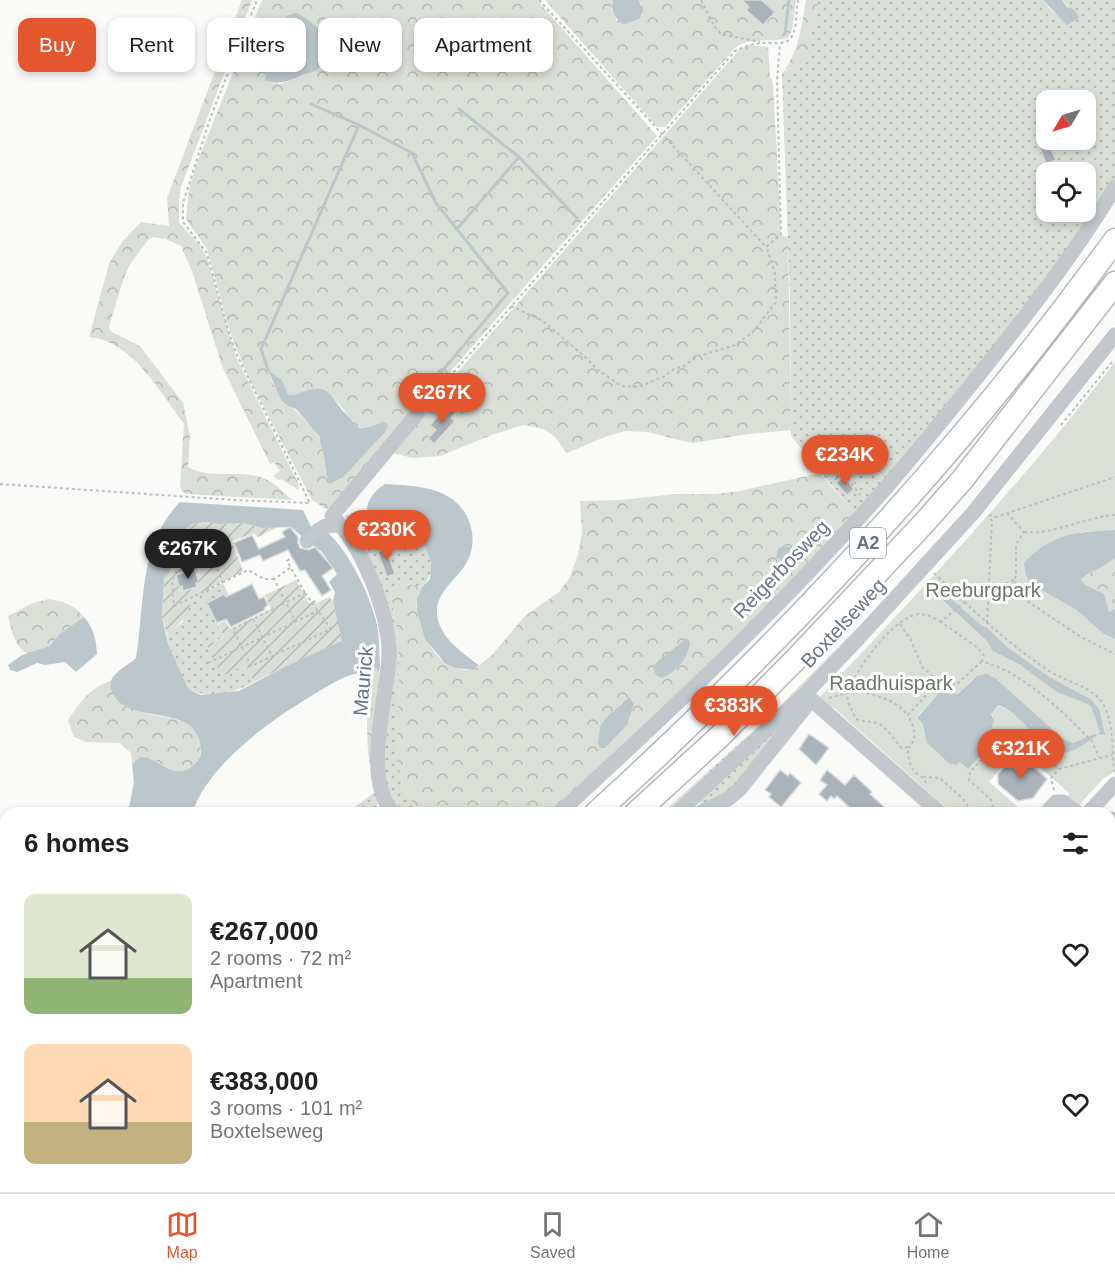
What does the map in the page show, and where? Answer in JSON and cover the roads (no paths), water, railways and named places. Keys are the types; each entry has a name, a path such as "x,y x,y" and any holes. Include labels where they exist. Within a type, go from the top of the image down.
{"highway":[{"name":"A2","path":"602,807 778,639 903,505 994,397 1114,241"},
{"name":"A2","path":"643,807 719,737 925,522 962,480 1115,284"}],"street":[{"name":"Reigerbosweg","path":"565,807 697,685 870,505 1016,328 1074,249 1115,187"},
{"name":"Boxtelseweg","path":"703,807 728,799 739,790 812,700 855,642 973,513 1115,335"},
{"path":"342,526 332,516 417,414"},
{"path":"308,541 329,525 342,526"},
{"name":"Maurick","path":"342,526 361,555 372,581 386,631 389,655 380,723 378,764 383,797 389,807"},
{"name":"Boxtelseweg","path":"694,807 812,700"},
{"path":"812,700 933,807"},
{"path":"1094,807 1115,784"},
{"path":"1051,807 1063,802 1070,807"}],"waterway":[{"path":"785,34 789,0"},
{"path":"311,104 359,125"},
{"path":"459,109 519,157"},
{"path":"268,370 261,349 359,125 412,153 436,203 508,293 431,384"},
{"path":"457,229 519,157 577,218"}],"park label":[{"name":"Reeburgpark","path":"983,590"},
{"name":"Raadhuispark","path":"891,683"}]}
